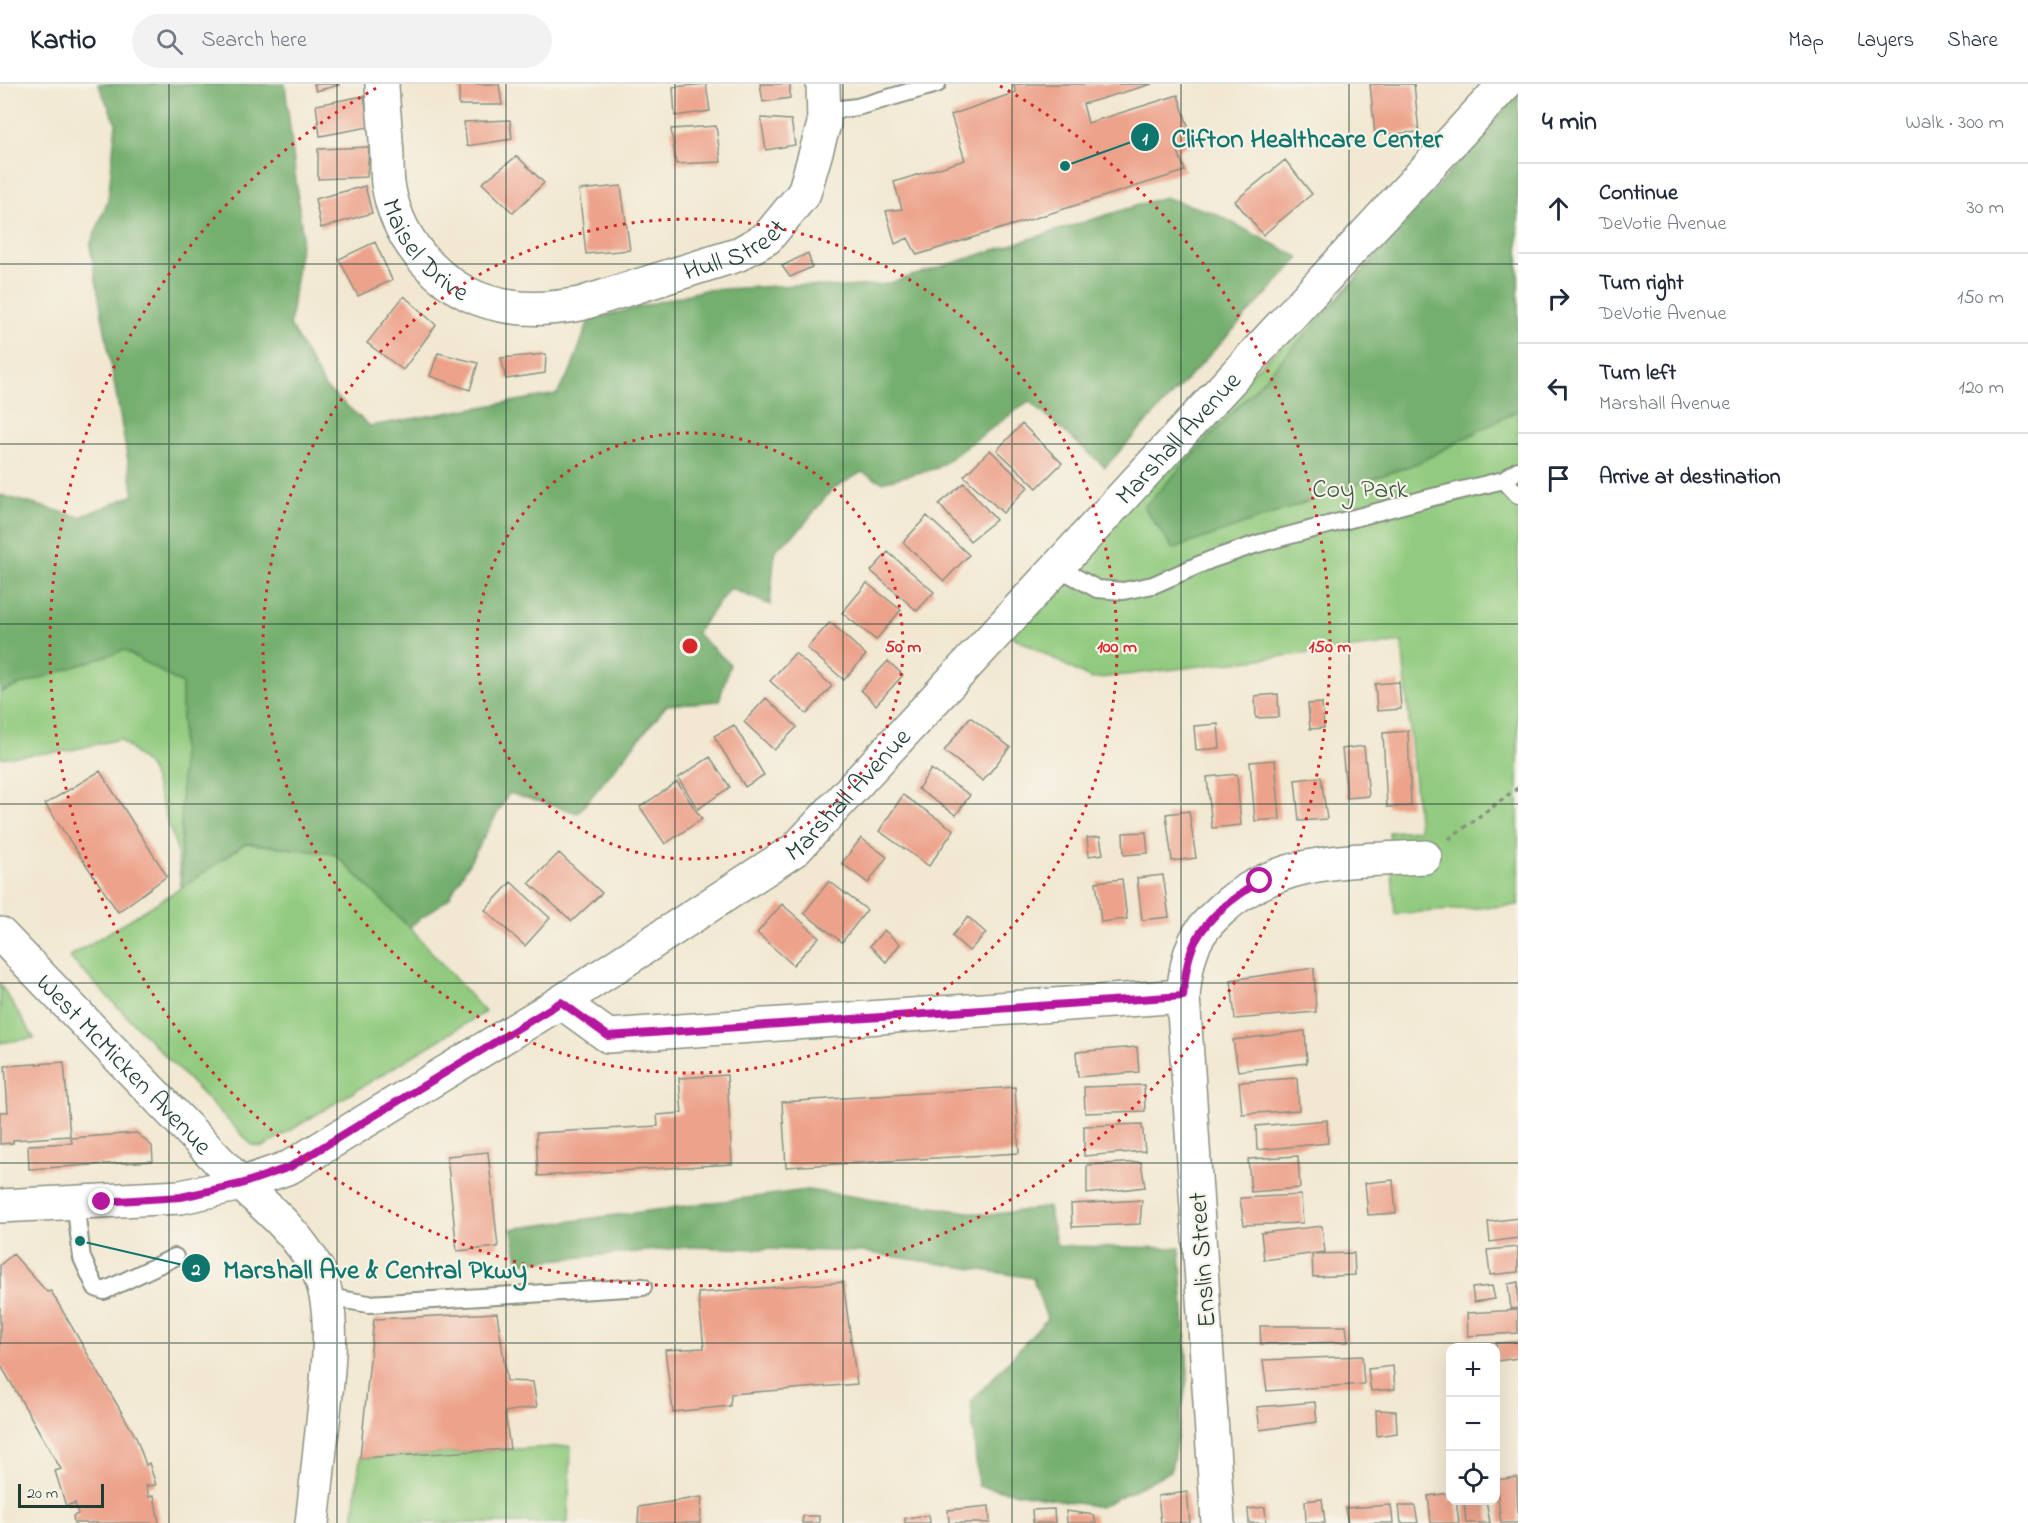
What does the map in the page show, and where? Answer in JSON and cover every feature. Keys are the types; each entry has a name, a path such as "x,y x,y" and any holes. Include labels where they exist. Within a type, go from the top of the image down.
{"street":[{"name":"Maisel Drive","path":"382,84 388,183 394,210 401,226 420,256 461,291 486,301 512,307 558,308 580,304"},
{"name":"Marshall Avenue","path":"0,1206 181,1197 241,1184 290,1167 561,1002 796,849 1504,84"},
{"name":"Hull Street","path":"580,304 737,255 767,238 804,193 823,106"},
{"name":"Enslin Street","path":"1218,1523 1183,996 1187,967 1195,942 1212,919 1235,897 1260,881 1287,871 1330,862 1425,857"},
{"name":"West McMicken Avenue","path":"0,934 241,1184 276,1215 301,1243 318,1270 328,1297 329,1362 312,1523"},
{"path":"561,1002 608,1036 1183,996"}],"lane":[{"path":"823,106 857,107 937,84"},
{"path":"1057,567 1097,589 1123,591 1153,585 1210,560 1257,544 1511,475 1518,495"},
{"path":"75,1202 82,1258 96,1288 104,1291 174,1257"},
{"path":"328,1297 369,1304 643,1287"}],"path":[{"path":"1425,857 1518,788"}],"green space":[{"path":"98,84 285,84 302,234 290,325 325,387 370,426 557,394 571,370 589,320 704,290 797,285 845,287 886,284 1164,197 1214,213 1300,258 1105,467 1029,401 937,468 882,482 862,472 832,489 801,528 775,550 770,605 730,588 696,633 730,664 719,701 667,705 578,813 509,793 449,898 409,927 335,854 246,843 181,888 182,684 124,650 0,692 0,495 80,517 134,495 90,246 108,200 116,123"},
{"path":"1518,94 1518,410 1418,463 1173,549 1144,507 1334,304"},
{"name":"Coy Park","path":"1518,107 1518,905 1395,914 1389,832 1419,830 1402,642 1091,679 999,629 1178,436 1330,305"},
{"path":"124,649 182,684 181,888 177,850 150,768 120,739 67,751 0,758 0,692"},
{"path":"246,843 335,854 409,927 485,1012 263,1147 252,1145 69,957 181,888"},
{"path":"0,984 34,1038 0,1043"},
{"path":"807,1190 990,1215 1048,1207 1057,1246 1180,1248 1188,1374 1171,1471 1100,1507 978,1486 971,1402 1047,1319 1033,1278 864,1252 690,1247 519,1263 511,1229"},
{"path":"571,1446 568,1523 353,1523 360,1458"}],"building":[{"path":"314,84 339,84 339,85 316,91"},
{"path":"459,84 499,84 502,105 459,105"},
{"path":"706,84 710,111 675,116 673,87"},
{"path":"760,84 790,84 790,98 763,102"},
{"path":"1013,84 1152,84 1083,104 1088,123 1178,95 1193,142 1178,151 1185,171 917,255 908,238 895,244 886,211 902,209 894,182 965,160 951,115 1016,92"},
{"path":"1370,84 1414,84 1419,132 1375,135"},
{"path":"364,96 369,127 320,136 316,105"},
{"path":"761,118 791,120 795,145 766,150"},
{"path":"510,120 512,139 467,146 464,122"},
{"path":"716,126 721,162 676,164 671,129"},
{"path":"369,147 367,177 318,179 318,149"},
{"path":"517,156 544,183 513,213 482,183"},
{"path":"1285,160 1312,194 1263,235 1235,201"},
{"path":"365,186 372,213 321,228 315,199"},
{"path":"621,186 630,250 586,254 579,190"},
{"path":"375,242 392,280 358,296 339,259"},
{"path":"808,253 812,267 790,277 782,266"},
{"path":"404,296 436,325 403,370 367,343"},
{"path":"438,353 478,363 470,390 430,376"},
{"path":"546,354 545,373 506,379 501,358"},
{"path":"1022,424 1062,463 1037,488 997,450"},
{"path":"990,450 1028,487 1003,513 964,476"},
{"path":"964,483 996,520 970,541 939,504"},
{"path":"927,516 969,555 944,581 903,542"},
{"path":"888,552 934,592 917,611 871,571"},
{"path":"867,583 901,610 876,640 842,613"},
{"path":"830,622 866,655 844,680 807,648"},
{"path":"795,653 832,686 807,714 770,681"},
{"path":"888,661 903,675 876,705 861,690"},
{"path":"1399,682 1401,709 1377,711 1375,684"},
{"path":"1278,694 1279,717 1256,718 1255,696"},
{"path":"766,698 797,727 774,750 744,722"},
{"path":"1322,703 1324,728 1310,729 1308,704"},
{"path":"970,717 1010,747 983,781 944,751"},
{"path":"1218,724 1220,748 1196,750 1194,726"},
{"path":"734,725 764,775 745,787 714,736"},
{"path":"1408,731 1411,806 1387,807 1383,733"},
{"path":"1364,746 1369,796 1347,798 1342,749"},
{"path":"710,757 730,787 698,809 678,778"},
{"path":"1275,760 1280,819 1255,821 1250,762"},
{"path":"931,769 970,795 956,815 918,789"},
{"path":"100,771 167,876 118,912 45,804"},
{"path":"1237,774 1241,825 1212,828 1207,777"},
{"path":"1321,777 1327,819 1299,821 1295,780"},
{"path":"677,782 702,819 665,844 640,807"},
{"path":"903,795 954,830 929,866 879,831"},
{"path":"1189,811 1196,858 1172,861 1166,814"},
{"path":"1146,832 1148,853 1124,855 1123,833"},
{"path":"1100,837 1103,854 1089,856 1087,838"},
{"path":"861,838 887,857 868,883 842,863"},
{"path":"559,853 602,893 572,921 529,883"},
{"path":"1163,875 1169,917 1142,920 1137,878"},
{"path":"1122,879 1127,919 1101,922 1096,882"},
{"path":"829,881 867,910 842,942 804,913"},
{"path":"511,882 550,918 525,946 485,910"},
{"path":"782,904 819,937 793,965 757,933"},
{"path":"968,917 986,933 969,951 952,936"},
{"path":"884,930 900,944 886,962 870,946"},
{"path":"1314,968 1316,1012 1235,1019 1231,980"},
{"path":"1305,1031 1307,1063 1238,1071 1233,1040"},
{"path":"1137,1047 1139,1072 1078,1077 1076,1052"},
{"path":"64,1062 70,1136 13,1140 13,1143 0,1144 0,1112 8,1112 5,1066"},
{"path":"727,1075 732,1164 538,1176 536,1133 658,1126 657,1115 682,1113 679,1078"},
{"path":"1297,1078 1299,1110 1242,1114 1239,1082"},
{"path":"1144,1085 1145,1111 1085,1113 1084,1087"},
{"path":"1015,1087 1019,1153 786,1167 782,1102"},
{"path":"1327,1120 1328,1143 1257,1150 1256,1126"},
{"path":"1142,1124 1145,1151 1084,1156 1084,1126"},
{"path":"137,1133 152,1146 153,1161 29,1169 28,1145 72,1143 71,1138"},
{"path":"488,1152 498,1247 457,1251 447,1156"},
{"path":"1298,1156 1300,1188 1251,1192 1248,1159"},
{"path":"1141,1162 1145,1187 1087,1194 1087,1165"},
{"path":"1393,1180 1396,1213 1368,1215 1365,1183"},
{"path":"1301,1195 1303,1223 1244,1225 1240,1198"},
{"path":"1142,1200 1140,1224 1072,1227 1071,1204"},
{"path":"1518,1218 1518,1238 1490,1242 1488,1222"},
{"path":"1322,1226 1325,1252 1264,1260 1261,1233"},
{"path":"1518,1247 1518,1272 1490,1275 1487,1250"},
{"path":"1354,1253 1355,1275 1313,1277 1312,1254"},
{"path":"13,1254 47,1292 51,1291 136,1437 146,1465 149,1463 156,1485 146,1486 149,1497 154,1495 159,1523 74,1523 73,1516 78,1514 75,1503 66,1506 55,1471 61,1469 0,1364 0,1265"},
{"path":"843,1282 857,1384 731,1394 730,1406 673,1412 665,1350 704,1348 698,1293"},
{"path":"1518,1282 1518,1308 1511,1309 1508,1284"},
{"path":"1492,1286 1495,1299 1474,1302 1472,1288"},
{"path":"1518,1310 1518,1333 1468,1336 1467,1313"},
{"path":"497,1313 507,1381 533,1382 537,1407 505,1412 510,1449 360,1458 374,1319"},
{"path":"1260,1326 1346,1326 1348,1342 1261,1344"},
{"path":"1518,1342 1518,1358 1500,1361 1500,1343 1496,1343"},
{"path":"1362,1356 1364,1384 1267,1391 1263,1360"},
{"path":"1393,1366 1395,1389 1371,1391 1368,1369"},
{"path":"1315,1402 1317,1422 1260,1430 1257,1407"},
{"path":"1376,1410 1396,1411 1397,1433 1377,1436"},
{"path":"1517,1477 1518,1523 1501,1523 1500,1479"},
{"path":"1187,1492 1190,1523 1161,1523 1158,1496"},
{"path":"1446,1494 1446,1505 1457,1505 1459,1523 1431,1523 1428,1496"},
{"path":"702,1497 700,1523 638,1523 639,1507"},
{"path":"1322,1499 1325,1523 1306,1523 1305,1501"},
{"path":"1391,1505 1393,1523 1348,1523 1345,1508"},
{"path":"1464,1505 1487,1505 1490,1523 1466,1523"},
{"path":"989,1506 990,1523 949,1523 948,1510"},
{"path":"1399,1506 1415,1506 1418,1523 1401,1523"},
{"path":"1265,1507 1266,1523 1249,1523 1248,1509"},
{"path":"1054,1509 1055,1523 1033,1523 1032,1510"},
{"path":"1066,1511 1094,1515 1096,1523 1067,1523"},
{"path":"929,1515 930,1523 905,1523 905,1518"},
{"path":"803,1516 819,1516 819,1523 802,1523"}],"place":[{"name":"Clifton Healthcare Center","path":"1065,166"},
{"name":"Marshall Ave & Central Pkwy","path":"80,1241"}],"route":[{"path":"102,1202 181,1197 241,1184 290,1167 561,1002 608,1036 1183,996 1187,967 1195,942 1212,919 1235,897 1260,881"}]}
